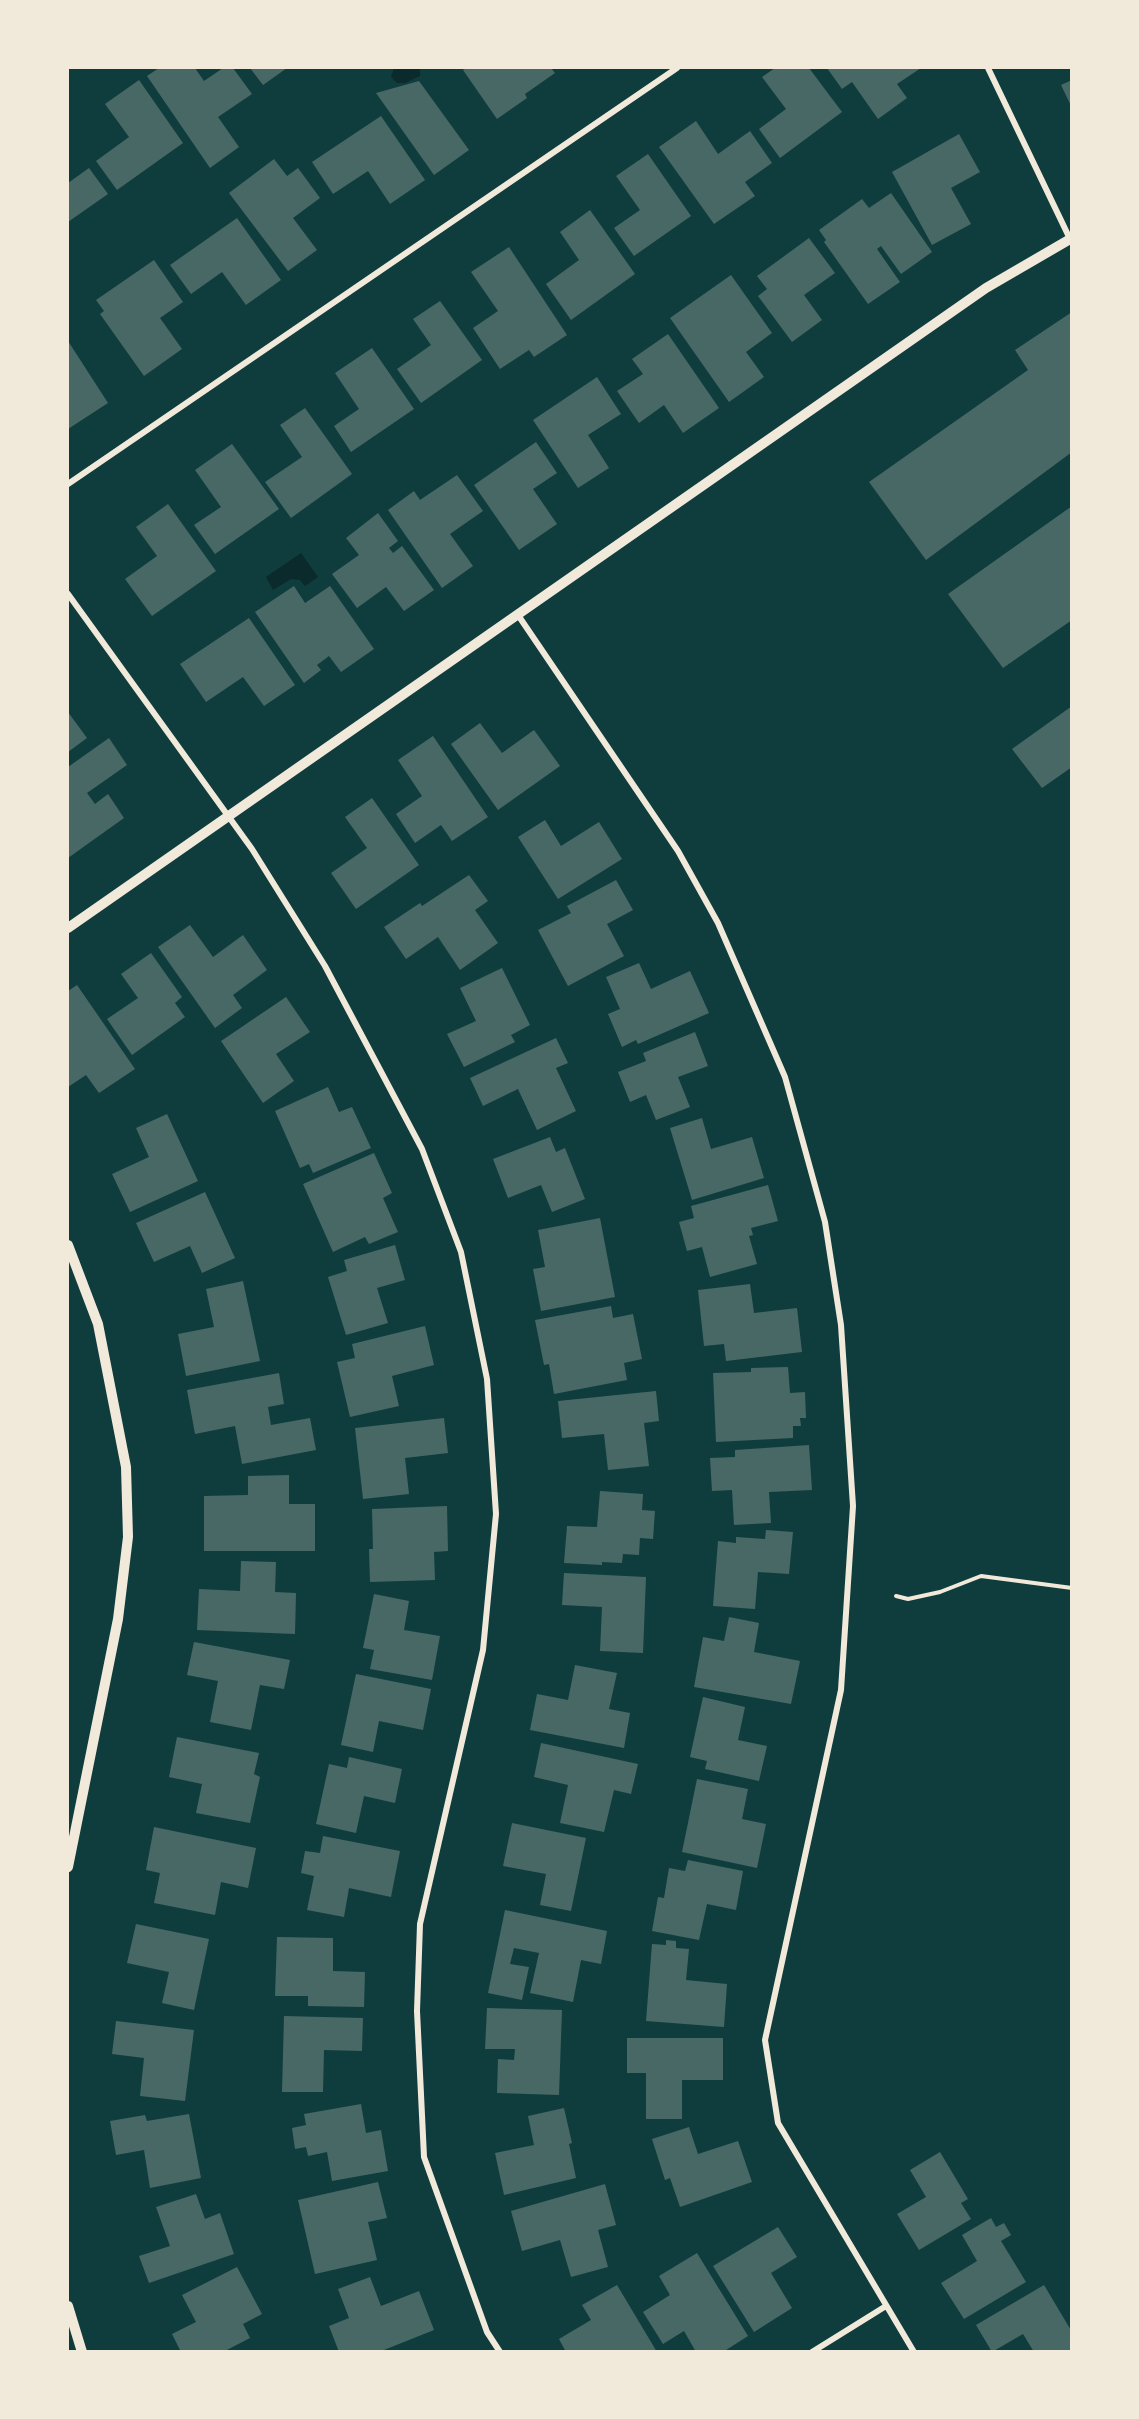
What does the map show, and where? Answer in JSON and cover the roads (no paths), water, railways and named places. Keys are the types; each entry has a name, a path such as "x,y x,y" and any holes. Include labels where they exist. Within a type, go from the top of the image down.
{"street":[{"path":"68,484 677,68"},
{"path":"68,928 986,288 1071,238 988,68"},
{"path":"68,594 204,785 228,815 325,966 422,1149 461,1252 487,1379 496,1514 483,1650 420,1924 417,2011 424,2157 487,2332 500,2352"},
{"path":"518,615 678,851 718,923 785,1077 825,1222 841,1325 853,1506 841,1690 765,2040 778,2123 914,2352"},
{"path":"68,1245 98,1324 126,1467 128,1537 118,1619 68,1867"},
{"path":"68,2306 82,2352"},
{"path":"812,2352 886,2306"}],"water":[{"path":"394,68 420,68 420,76 405,83 397,83 391,77"},
{"path":"301,553 318,577 305,586 300,580 291,579 273,590 266,577"}]}
